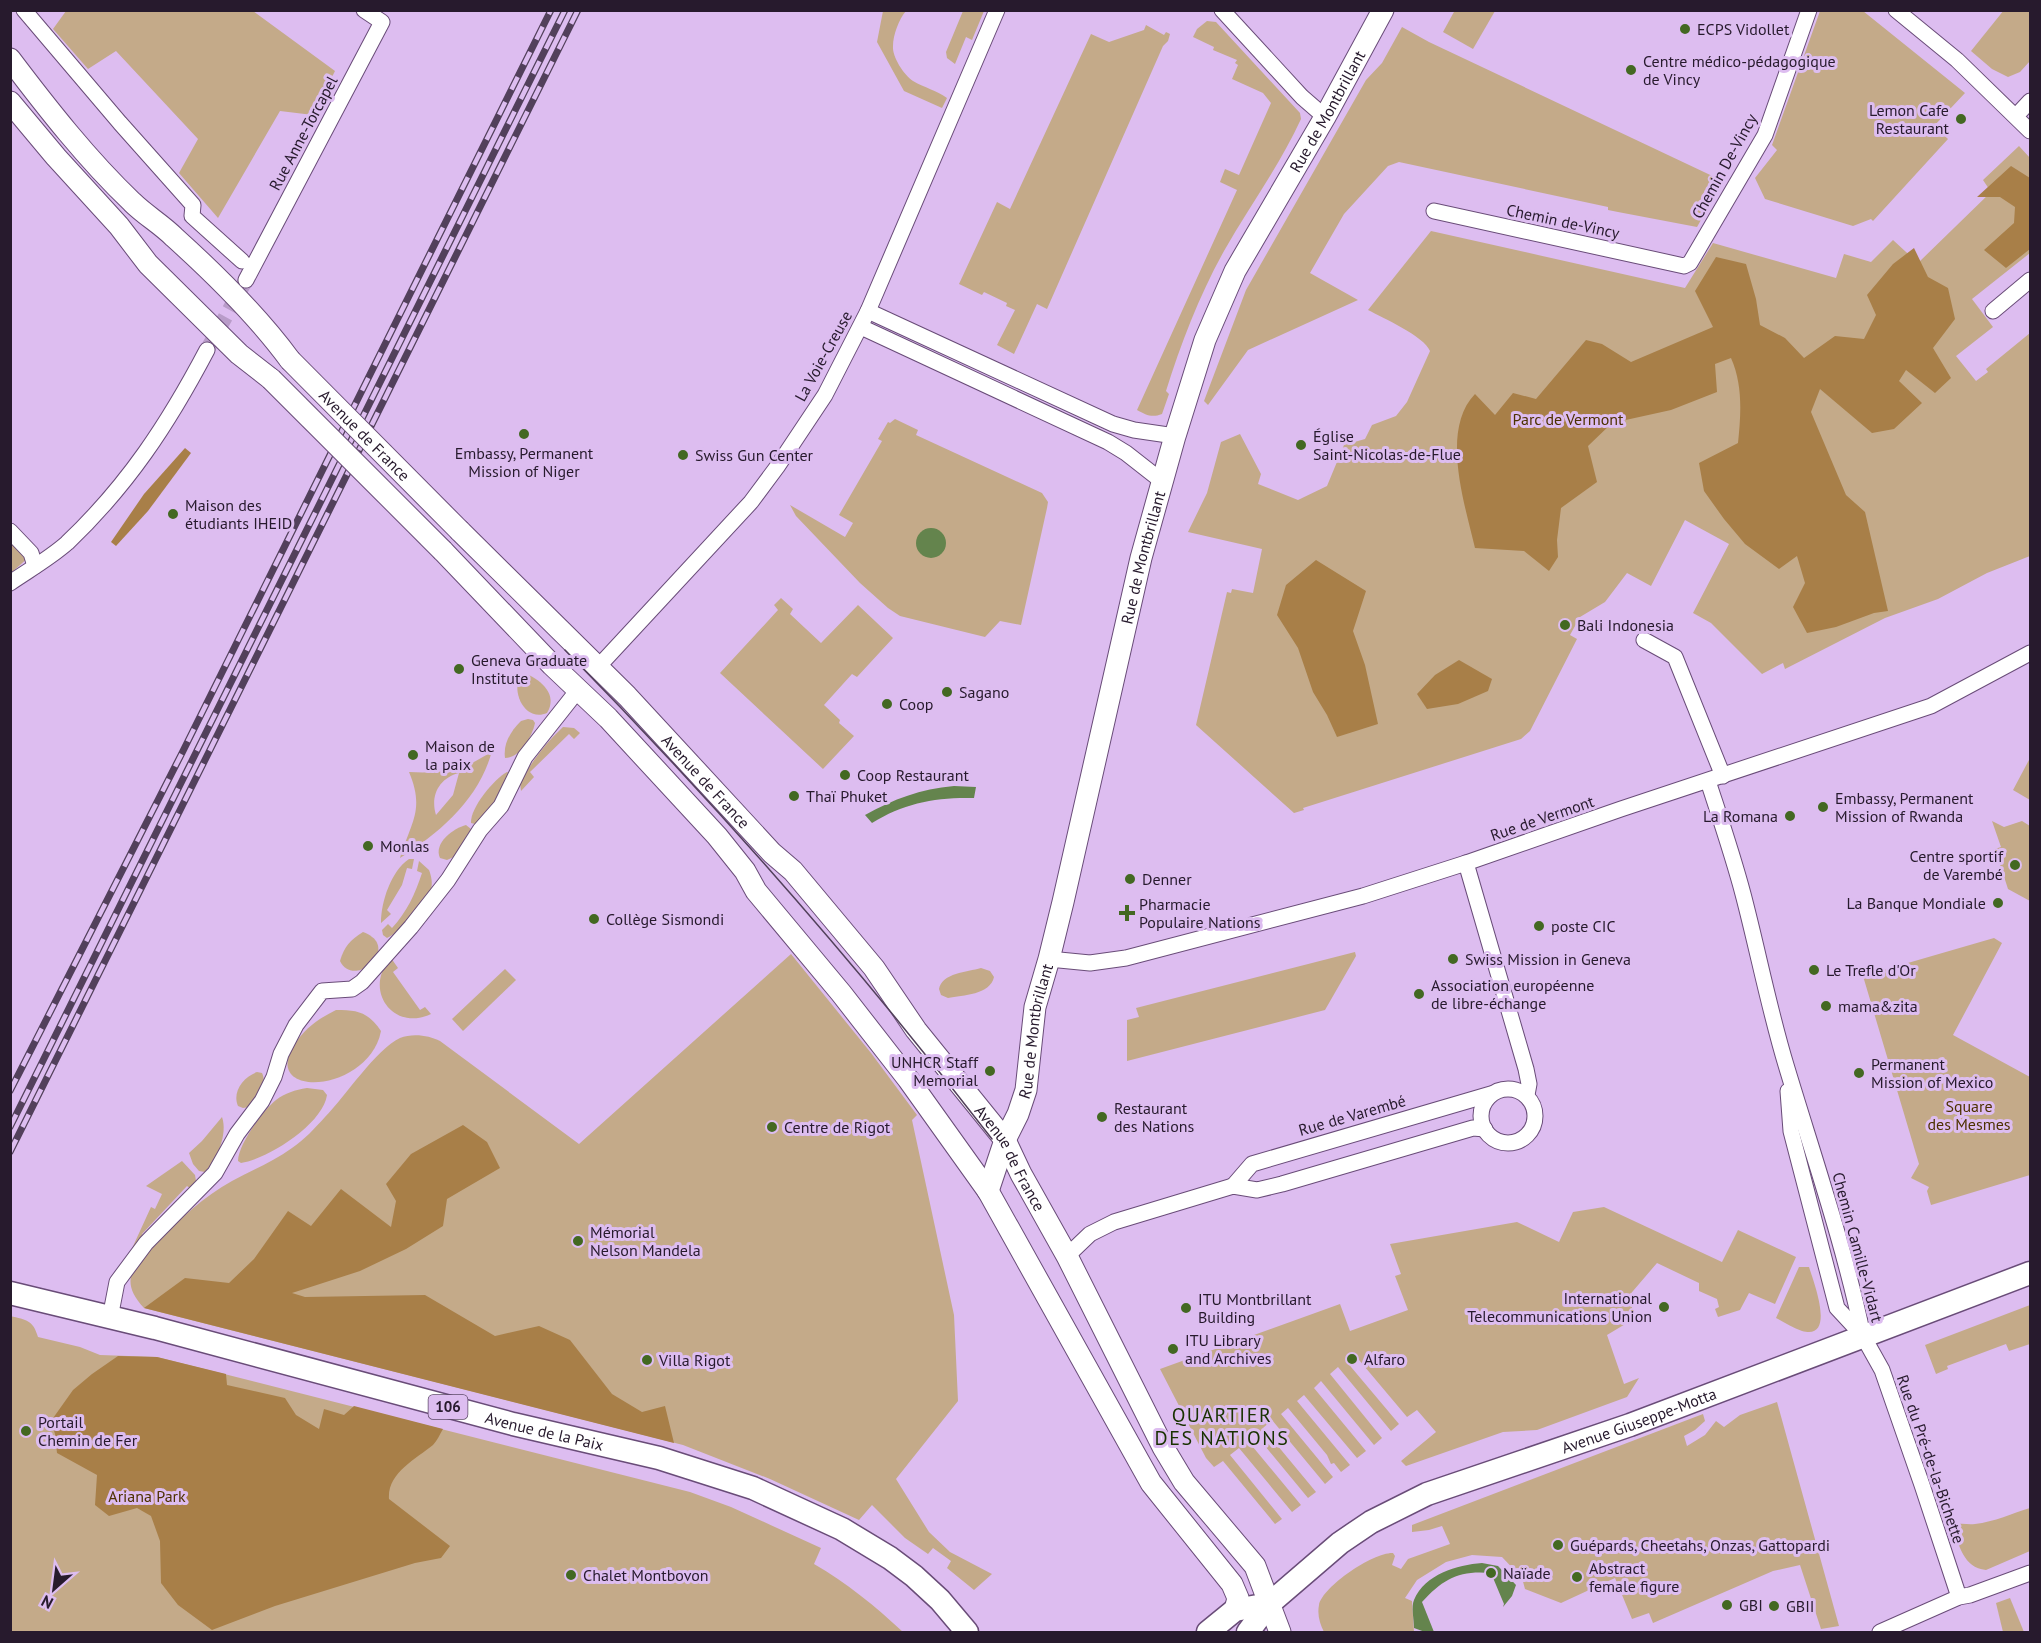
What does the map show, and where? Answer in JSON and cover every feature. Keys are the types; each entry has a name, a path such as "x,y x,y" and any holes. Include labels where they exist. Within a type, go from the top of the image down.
{"main road":[{"name":"Rue de Montbrillant","path":"988,1191 1005,1140 1018,1114 1026,1090 1035,1006 1049,959 1139,570 1175,436 1205,340 1235,271 1325,117 1383,10"},
{"name":"Avenue de France","path":"10,59 40,99 130,201 166,229 204,266 265,327 290,360 627,696 772,853 793,871 880,975 916,1030 1005,1140 1021,1174 1067,1256 1162,1447 1184,1482 1255,1566 1280,1632"},
{"name":"Avenue de France","path":"10,102 119,226 148,264 238,354 271,380 443,551 511,623 608,718 732,854 756,891 841,993 908,1079 988,1191 1150,1483 1232,1584 1238,1598 1235,1610"},
{"path":"578,690 598,667"},
{"name":"Avenue Giuseppe-Motta","path":"1248,1632 1269,1604 1357,1530 1427,1494 1630,1425 2031,1273"},
{"name":"Avenue de la Paix","path":"10,1293 155,1328 513,1424 659,1458 753,1488 842,1529 890,1558 940,1600 968,1632"},
{"path":"1208,1632 1235,1610 1269,1604"}],"street":[{"path":"24,10 193,205 192,216 242,261"},
{"name":"Rue Anne-Torcapel","path":"246,280 382,22 364,10"},
{"name":"La Voie-Creuse","path":"598,667 713,545 762,487 825,395 861,327 997,10"},
{"path":"1222,10 1302,98 1325,117"},
{"name":"Chemin De-Vincy","path":"1684,266 1690,263 1765,135 1809,10"},
{"path":"1896,10 1957,60 2031,131"},
{"path":"2016,116 2031,101"},
{"name":"Chemin de-Vincy","path":"1434,211 1684,266"},
{"path":"1993,311 2031,280"},
{"path":"868,311 1104,420 1134,430 1175,436"},
{"path":"861,327 1097,436 1126,453 1162,482"},
{"path":"10,583 65,544 136,467 168,421 207,350"},
{"path":"998,390 1004,375"},
{"path":"1097,436 1104,420"},
{"path":"10,531 31,553 35,566"},
{"name":"Chemin Camille-Vidart","path":"1644,640 1676,657 1716,778 1785,1064 1835,1228 1863,1336"},
{"name":"Rue de Vermont","path":"1049,959 1090,963 1126,958 1363,896 1931,706 2031,653"},
{"path":"110,1318 117,1282 146,1243 217,1171 237,1134 262,1101 274,1077 281,1054 296,1025 322,991 352,989 366,977 411,927 448,880 480,830 501,806 525,757 578,690"},
{"path":"1467,863 1526,1069 1529,1084 1527,1095"},
{"path":"1513,1088 1527,1095 1535,1107 1536,1114 1532,1130 1520,1141 1504,1143 1496,1140 1485,1129 1481,1114 1486,1099 1498,1090 1513,1088"},
{"name":"Rue de Varembé","path":"1233,1186 1252,1164 1491,1094"},
{"path":"1067,1256 1090,1234 1114,1222 1233,1186 1257,1190 1473,1128 1485,1129"},
{"name":"Rue du Pré-de-la-Bichette","path":"1863,1336 1882,1370 1959,1597"},
{"path":"1887,1631 1959,1597 1970,1596 2031,1573"}],"green space":[{"path":"1455,10 1495,11 1473,49 1443,32"},
{"path":"2004,10 2030,11 2030,61 2020,72 2008,77 1992,69 1971,51"},
{"path":"66,11 253,11 335,71 313,115 280,111 218,218 179,173 198,139 116,51 88,69 53,29"},
{"path":"883,11 906,11 895,32 894,55 902,70 910,78 947,98 942,108 904,91 877,42"},
{"path":"963,11 984,11 972,40 966,37 955,64 947,58 946,52"},
{"path":"1820,11 1863,11 1965,93 1934,126 1948,139 1873,221 1871,219 1853,226 1765,199 1755,178 1777,150 1772,145"},
{"path":"1207,21 1216,22 1300,113 1301,119 1284,153 1215,267 1178,355 1166,391 1169,394 1162,414 1152,416 1137,410 1237,190 1220,182 1225,169 1239,175 1271,103 1263,93 1232,79 1238,65 1235,63 1237,60 1213,50 1214,47 1193,37 1197,29"},
{"path":"1146,25 1164,35 1166,32 1170,34 1168,41 1163,46 1047,309 1037,304 1014,354 997,345 1015,310 1006,306 1007,303 984,292 982,295 959,284 997,202 1010,209 1091,34 1109,42 1144,30"},
{"path":"1402,27 1429,42 1723,181 1697,227 1608,210 1608,207 1399,162 1388,166 1344,214 1310,273 1358,300 1248,350 1208,405 1204,401 1246,290 1366,80 1382,63"},
{"name":"Parc de Vermont","path":"2019,146 2030,158 2030,253 1972,299 1993,327 1956,356 1976,381 1988,372 1986,369 2030,333 2030,556 1987,573 1938,599 1885,618 1785,669 1783,663 1762,674 1711,623 1693,613 1729,544 1685,520 1651,586 1627,573 1605,602 1580,617 1570,635 1577,639 1530,731 1521,739 1303,808 1304,810 1294,813 1196,725 1227,592 1231,593 1232,589 1253,593 1262,549 1188,532 1207,493 1221,442 1240,434 1261,474 1258,484 1298,500 1327,486 1344,445 1365,439 1372,425 1396,416 1407,402 1430,351 1420,339 1368,310 1431,231 1685,288 1713,243 1836,278 1844,254 1871,262 1893,240 1918,263 1991,192 1983,180"},
{"path":"2011,166 2030,178 2030,249 2006,268 1984,250 2014,223 2015,207 2000,197 1977,197"},
{"path":"1914,248 1928,277 1948,288 1955,319 1933,348 1951,378 1935,393 1906,370 1899,381 1922,403 1894,429 1872,433 1820,389 1811,412 1846,495 1865,512 1888,611 1874,613 1836,627 1807,633 1793,607 1805,583 1797,556 1779,569 1745,544 1704,491 1699,463 1738,443 1739,389 1731,358 1715,364 1717,392 1671,410 1612,423 1588,446 1597,482 1561,508 1557,540 1558,557 1549,571 1524,551 1475,548 1461,490 1457,447 1459,427 1465,409 1475,394 1495,415 1513,393 1536,399 1586,340 1602,344 1631,362 1713,327 1695,291 1716,257 1746,264 1756,299 1760,325 1785,338 1804,358 1835,336 1864,339 1876,315 1867,295 1893,264"},
{"path":"895,419 918,430 916,435 1042,493 1048,502 1021,625 1000,621 985,637 900,616 860,583 796,516 790,505 845,537 853,523 839,515 882,441 878,439 888,422"},
{"path":"185,448 191,453 148,511 116,546 111,542 144,494"},
{"path":"10,533 29,557 11,573 10,573"},
{"path":"1316,560 1366,591 1353,631 1365,665 1378,724 1337,737 1313,692 1298,648 1277,615 1286,585"},
{"path":"781,598 793,609 790,614 821,643 858,605 893,638 857,677 852,674 824,705 854,736 823,769 720,673 778,610 774,605"},
{"path":"1459,660 1492,679 1488,691 1458,704 1427,709 1417,694 1435,675"},
{"path":"527,674 547,689 551,700 547,713 533,714 522,705 517,691 518,683 520,676"},
{"path":"528,719 535,723 528,740 520,751 505,758 505,747 511,733 521,721"},
{"path":"563,727 574,728 580,733 574,739 569,734 530,772 534,777 521,791 520,783 529,767"},
{"path":"492,751 478,784 468,799 444,825 400,858 415,816 416,796 409,772 442,771 462,767","holes":["459,773 453,795 436,815 434,801 441,783"]},
{"path":"2030,758 2030,800 2013,790"},
{"path":"507,772 510,773 497,802 478,822 471,823 474,810 484,794"},
{"name":"Centre sportif de Varembé","path":"1992,821 2004,827 2022,821 2030,826 2030,901 2008,889 1995,849 2001,847"},
{"path":"466,825 471,829 463,848 447,860 440,858 439,847 442,842 456,829"},
{"path":"409,859 414,859 412,869 407,868 402,885 387,910 391,914 381,923 388,888 397,871"},
{"path":"419,861 429,870 432,882 429,894 399,930 387,938 383,935 382,930 388,924 392,928 406,909 422,873 417,871"},
{"path":"363,932 374,939 378,947 377,955 364,969 355,971 347,969 340,961 343,952 351,941"},
{"name":"Square des Mesmes","path":"1994,938 2002,943 1953,1035 2030,1077 2030,1175 1931,1205 1927,1191 1929,1187 1911,1178 1919,1164 1863,976"},
{"path":"1355,952 1356,956 1325,1010 1127,1061 1127,1020 1139,1017 1136,1008"},
{"path":"791,954 871,1053 917,1115 912,1120 954,1315 958,1401 896,1479 929,1532 950,1552 992,1574 974,1590 947,1568 951,1561 933,1548 928,1554 905,1538 872,1505 859,1520 770,1479 683,1445 144,1308 136,1298 130,1280 132,1272 142,1257 167,1232 211,1194 277,1158 301,1141 381,1052 400,1038 420,1035 440,1041 579,1144"},
{"path":"391,958 398,968 393,972 420,1010 425,1007 431,1014 417,1018 405,1017 394,1013 386,1005 381,995 380,983 383,970"},
{"path":"981,968 990,971 994,977 982,991 948,998 941,995 939,989 941,984 950,976"},
{"path":"505,969 516,980 463,1031 452,1019"},
{"path":"336,1010 362,1013 372,1020 381,1031 372,1052 358,1067 339,1077 320,1082 303,1081 292,1075 287,1063 294,1045 312,1024"},
{"path":"257,1072 262,1073 263,1077 260,1090 249,1107 238,1106 236,1095 240,1086 247,1077"},
{"path":"307,1088 323,1090 327,1095 316,1117 293,1138 265,1155 241,1163 238,1161 247,1137 258,1119 271,1105 287,1094"},
{"path":"222,1117 224,1131 217,1154 205,1172 199,1171 193,1164 189,1153"},
{"path":"463,1125 487,1142 500,1168 447,1199 443,1226 406,1249 360,1271 292,1293 305,1297 425,1295 495,1336 539,1326 570,1340 612,1394 642,1412 665,1406 674,1443 144,1308 185,1278 229,1283 254,1259 288,1211 311,1226 341,1189 391,1227 396,1201 386,1184 411,1154"},
{"path":"182,1161 195,1175 196,1181 191,1189 187,1186 142,1234 145,1238 129,1255 151,1207 155,1209 162,1194 146,1186"},
{"path":"1604,1207 1722,1262 1738,1230 1796,1257 1775,1304 1749,1293 1740,1310 1718,1317 1715,1309 1719,1307 1717,1299 1699,1291 1699,1283 1657,1263 1627,1298 1637,1317 1607,1335 1624,1384 1639,1378 1627,1397 1537,1430 1503,1432 1406,1466 1401,1461 1436,1432 1417,1410 1407,1417 1354,1354 1346,1361 1399,1424 1391,1431 1338,1367 1330,1374 1382,1438 1374,1445 1321,1381 1314,1388 1366,1451 1357,1458 1304,1395 1297,1401 1350,1465 1341,1472 1334,1463 1331,1464 1327,1455 1288,1408 1281,1414 1333,1477 1325,1484 1272,1420 1263,1428 1316,1492 1308,1498 1255,1434 1248,1441 1301,1505 1292,1512 1239,1448 1230,1455 1282,1519 1275,1524 1223,1461 1214,1467 1206,1458 1160,1369 1340,1304 1350,1331 1408,1310 1395,1276 1401,1274 1390,1244 1517,1222 1559,1242 1573,1212"},
{"path":"1799,1267 1809,1267 1818,1296 1821,1319 1813,1332 1799,1330 1776,1318"},
{"path":"2030,1305 2030,1344 2009,1351 2006,1344 1947,1366 1948,1369 1936,1374 1925,1345"},
{"name":"Ariana Park","path":"10,1316 31,1324 38,1337 80,1347 100,1355 157,1357 690,1492 731,1507 821,1548 814,1564 860,1595 903,1632 11,1632"},
{"path":"118,1356 157,1357 226,1374 227,1385 285,1398 296,1415 319,1429 324,1409 344,1415 354,1406 443,1429 433,1445 398,1474 390,1490 389,1499 450,1546 441,1558 415,1563 275,1606 212,1630 178,1605 161,1583 160,1541 151,1516 137,1508 109,1516 95,1505 97,1475 57,1453 51,1421 73,1390"},
{"path":"1777,1402 1839,1626 1821,1629 1800,1565 1773,1571 1653,1623 1649,1613 1632,1619 1615,1578 1561,1603 1525,1589 1522,1578 1502,1557 1472,1555 1446,1562 1417,1580 1405,1598 1412,1601 1414,1632 1324,1632 1319,1619 1319,1605 1330,1589 1350,1572 1374,1558 1393,1553 1395,1556 1392,1565 1401,1569 1408,1559 1450,1544 1442,1526 1412,1532 1412,1525 1703,1414 1705,1421 1684,1436 1687,1446 1705,1435 1716,1421 1724,1427 1740,1415"},
{"path":"2030,1508 2030,1551 1986,1570 1972,1565 1967,1560 1952,1526 1989,1521"},
{"path":"2010,1598 2024,1632 2003,1632 1996,1603"}],"shaded area":[{"path":"931,528 942,532 946,543 942,554 931,558 920,554 916,543 920,532"},
{"path":"954,786 976,787 974,798 933,800 908,806 872,823 865,815 908,796"},
{"path":"1482,1563 1498,1566 1516,1585 1512,1596 1503,1607 1504,1604 1491,1573 1461,1575 1437,1587 1422,1602 1434,1632 1414,1628 1413,1603 1419,1591 1426,1584 1434,1577 1452,1569"}],"tunnel":[{"path":"207,350 246,280"}],"tram line":[{"path":"565,650 622,708 786,888 891,1012 992,1139"}],"railway":[{"path":"10,1091 182,753 551,10"},
{"path":"10,1127 565,10"},
{"path":"10,1152 578,10"}],"place":[{"name":"ECPS Vidollet","path":"1685,29"},
{"name":"Centre médico-pédagogique de Vincy","path":"1631,70"},
{"name":"Lemon Cafe Restaurant","path":"1961,119"},
{"name":"Embassy, Permanent Mission of Niger","path":"524,434"},
{"name":"Église Saint-Nicolas-de-Flue","path":"1301,445"},
{"name":"Swiss Gun Center","path":"683,455"},
{"name":"Maison des étudiants IHEID","path":"173,514"},
{"name":"Bali Indonesia","path":"1565,625"},
{"name":"Geneva Graduate Institute","path":"459,669"},
{"name":"Sagano","path":"947,692"},
{"name":"Coop","path":"887,704"},
{"name":"Maison de la paix","path":"413,755"},
{"name":"Coop Restaurant","path":"845,775"},
{"name":"Thaï Phuket","path":"794,796"},
{"name":"Embassy, Permanent Mission of Rwanda","path":"1823,807"},
{"name":"La Romana","path":"1790,816"},
{"name":"Monlas","path":"368,846"},
{"name":"Centre sportif de Varembé","path":"2015,865"},
{"name":"Denner","path":"1130,879"},
{"name":"La Banque Mondiale","path":"1998,903"},
{"name":"Pharmacie Populaire Nations","path":"1127,913"},
{"name":"Collège Sismondi","path":"594,919"},
{"name":"poste CIC","path":"1539,926"},
{"name":"Swiss Mission in Geneva","path":"1453,959"},
{"name":"Le Trefle d'Or","path":"1814,970"},
{"name":"Association européenne de libre-échange","path":"1419,994"},
{"name":"mama&zita","path":"1826,1006"},
{"name":"UNHCR Staff Memorial","path":"990,1071"},
{"name":"Permanent Mission of Mexico","path":"1859,1073"},
{"name":"Restaurant des Nations","path":"1102,1117"},
{"name":"Centre de Rigot","path":"772,1127"},
{"name":"Mémorial Nelson Mandela","path":"578,1241"},
{"name":"International Telecommunications Union","path":"1664,1307"},
{"name":"ITU Montbrillant Building","path":"1186,1308"},
{"name":"ITU Library and Archives","path":"1173,1349"},
{"name":"Alfaro","path":"1352,1359"},
{"name":"Villa Rigot","path":"647,1360"},
{"name":"Portail Chemin de Fer","path":"26,1431"},
{"name":"Guépards, Cheetahs, Onzas, Gattopardi","path":"1558,1545"},
{"name":"Naïade","path":"1491,1573"},
{"name":"Chalet Montbovon","path":"571,1575"},
{"name":"Abstract female figure","path":"1577,1577"},
{"name":"GBI","path":"1727,1605"},
{"name":"GBII","path":"1774,1606"}],"district":[{"name":"QUARTIER DES NATIONS","path":"1222,1426"}]}
